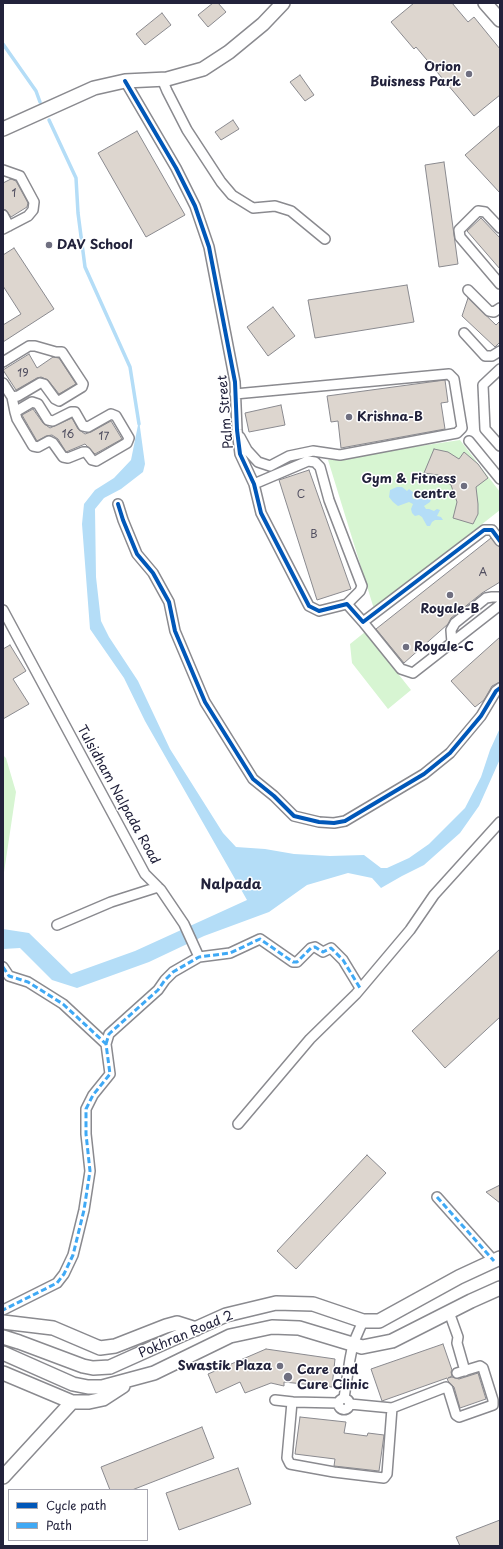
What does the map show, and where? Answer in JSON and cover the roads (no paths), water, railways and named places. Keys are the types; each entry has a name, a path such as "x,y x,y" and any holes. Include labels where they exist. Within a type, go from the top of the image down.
{"main road":[{"path":"3,130 94,88 124,81 162,79 203,68 229,52 263,24 283,3"},
{"path":"485,3 500,20"},
{"name":"Pokhran Road 2","path":"3,1337 83,1366 94,1368 110,1367 226,1315 276,1303 313,1304 363,1321 380,1321 459,1277 497,1260"},
{"name":"Pokhran Road 2","path":"3,1353 73,1384 88,1387 102,1387 154,1373 230,1336 272,1327 299,1328 362,1347 392,1341 500,1288"},
{"path":"3,1322 53,1328 100,1348 115,1346 177,1323 196,1329"},
{"path":"174,1339 183,1359"},
{"path":"3,1373 66,1400 89,1402 103,1399 131,1380"},
{"path":"3,1477 66,1400"}],"street":[{"path":"162,79 187,130 221,182 232,196 253,208 275,206 291,211 324,240"},
{"name":"Palm Street","path":"124,81 176,168 195,206 209,247 235,382 237,430 240,454 254,484 261,513 309,606 320,611 347,604"},
{"path":"3,170 20,176 34,202 33,210 28,216 6,228 3,215"},
{"path":"500,228 485,212 478,211 459,230 460,237 500,284"},
{"path":"468,290 489,311 494,312 500,308"},
{"path":"464,333 485,356 492,356 500,351"},
{"path":"3,362 29,346 62,352 83,384 82,387 59,401 54,399 44,384 40,383 18,396 12,397"},
{"path":"500,369 483,385 485,429 500,446"},
{"path":"235,394 449,374 454,379 462,428 457,433 340,455 313,451 289,456 270,466 258,462 247,450 237,430"},
{"path":"3,383 12,397 16,419 33,446 38,447 49,441 53,442 63,456 68,458 86,452 92,460 96,462 127,443 129,438 116,416 112,414 88,427 83,426 75,412 71,412 53,421 48,420 38,404 32,402 15,412"},
{"path":"468,441 500,479"},
{"path":"254,484 308,462 315,462 320,467 328,500 362,586 360,591 347,604 402,669 413,673 500,605"},
{"path":"118,504 137,554 154,573 169,602 175,631 205,702 253,779 274,796 294,816 320,822 334,823 345,820 424,774 450,753 481,716 496,691 500,688"},
{"path":"363,622 484,530 492,530 500,541"},
{"path":"452,643 452,630 455,623 486,598 500,598"},
{"name":"Tulsidham Nalpada Road","path":"3,610 145,874 158,887 184,924 199,957"},
{"path":"238,1124 310,1039 360,988 410,930 434,895 500,822"},
{"path":"57,924 111,902 158,887"},
{"path":"3,1310 57,1283 64,1274 73,1255 84,1210 90,1172 86,1134 86,1110 93,1095 110,1074 106,1044 109,1034 158,990 173,972 199,957 230,953 260,939 292,962 297,962 311,948 315,947 323,952 332,948 343,960 360,988"},
{"path":"3,967 9,976 28,982 63,1004 106,1044"},
{"path":"437,1197 497,1260"},
{"path":"274,1400 292,1402 344,1402 392,1408 446,1387 448,1389 456,1415 459,1417 493,1405 493,1400 483,1368 480,1366 461,1372 457,1344 458,1337 449,1312"},
{"path":"344,1402 353,1344 363,1321"},
{"path":"292,1402 287,1458 290,1464 334,1472 384,1478 387,1474 392,1408"}],"water":[{"path":"139,420 145,464 143,472 121,489 104,498 95,509 96,577 101,621 109,637 138,681 170,749 223,833 236,847 265,849 294,854 330,856 364,855 381,868 387,868 409,858 429,844 465,808 481,777 490,750 500,728 500,759 479,806 460,833 424,865 381,888 372,878 348,873 307,885 269,912 204,936 149,962 77,988 52,980 20,948 3,949 3,929 29,933 71,974 135,951 247,900 145,721 124,678 90,629 82,524 84,504 95,490 114,478 131,460"},
{"path":"397,487 402,487 407,491 409,489 414,493 412,495 413,499 426,498 429,496 431,499 430,502 424,506 426,509 434,511 437,509 440,510 437,516 441,517 443,520 435,520 430,526 427,526 422,517 419,515 415,516 412,513 411,509 413,504 409,502 398,506 389,497 390,490"}],"waterway":[{"path":"3,44 36,91 40,102"},
{"path":"49,120 76,178 78,213 85,267 130,367 139,424"}],"place":[{"name":"Orion Buisness Park","path":"469,74"},
{"name":"DAV School","path":"49,245"},
{"name":"Krishna-B","path":"349,417"},
{"name":"Gym & Fitness centre","path":"464,486"},
{"name":"Royale-B","path":"450,595"},
{"name":"Royale-C","path":"406,647"},
{"name":"Swastik Plaza","path":"280,1366"},
{"name":"Care and Cure Clinic","path":"288,1377"}],"district":[{"name":"Nalpada","path":"231,885"}]}
